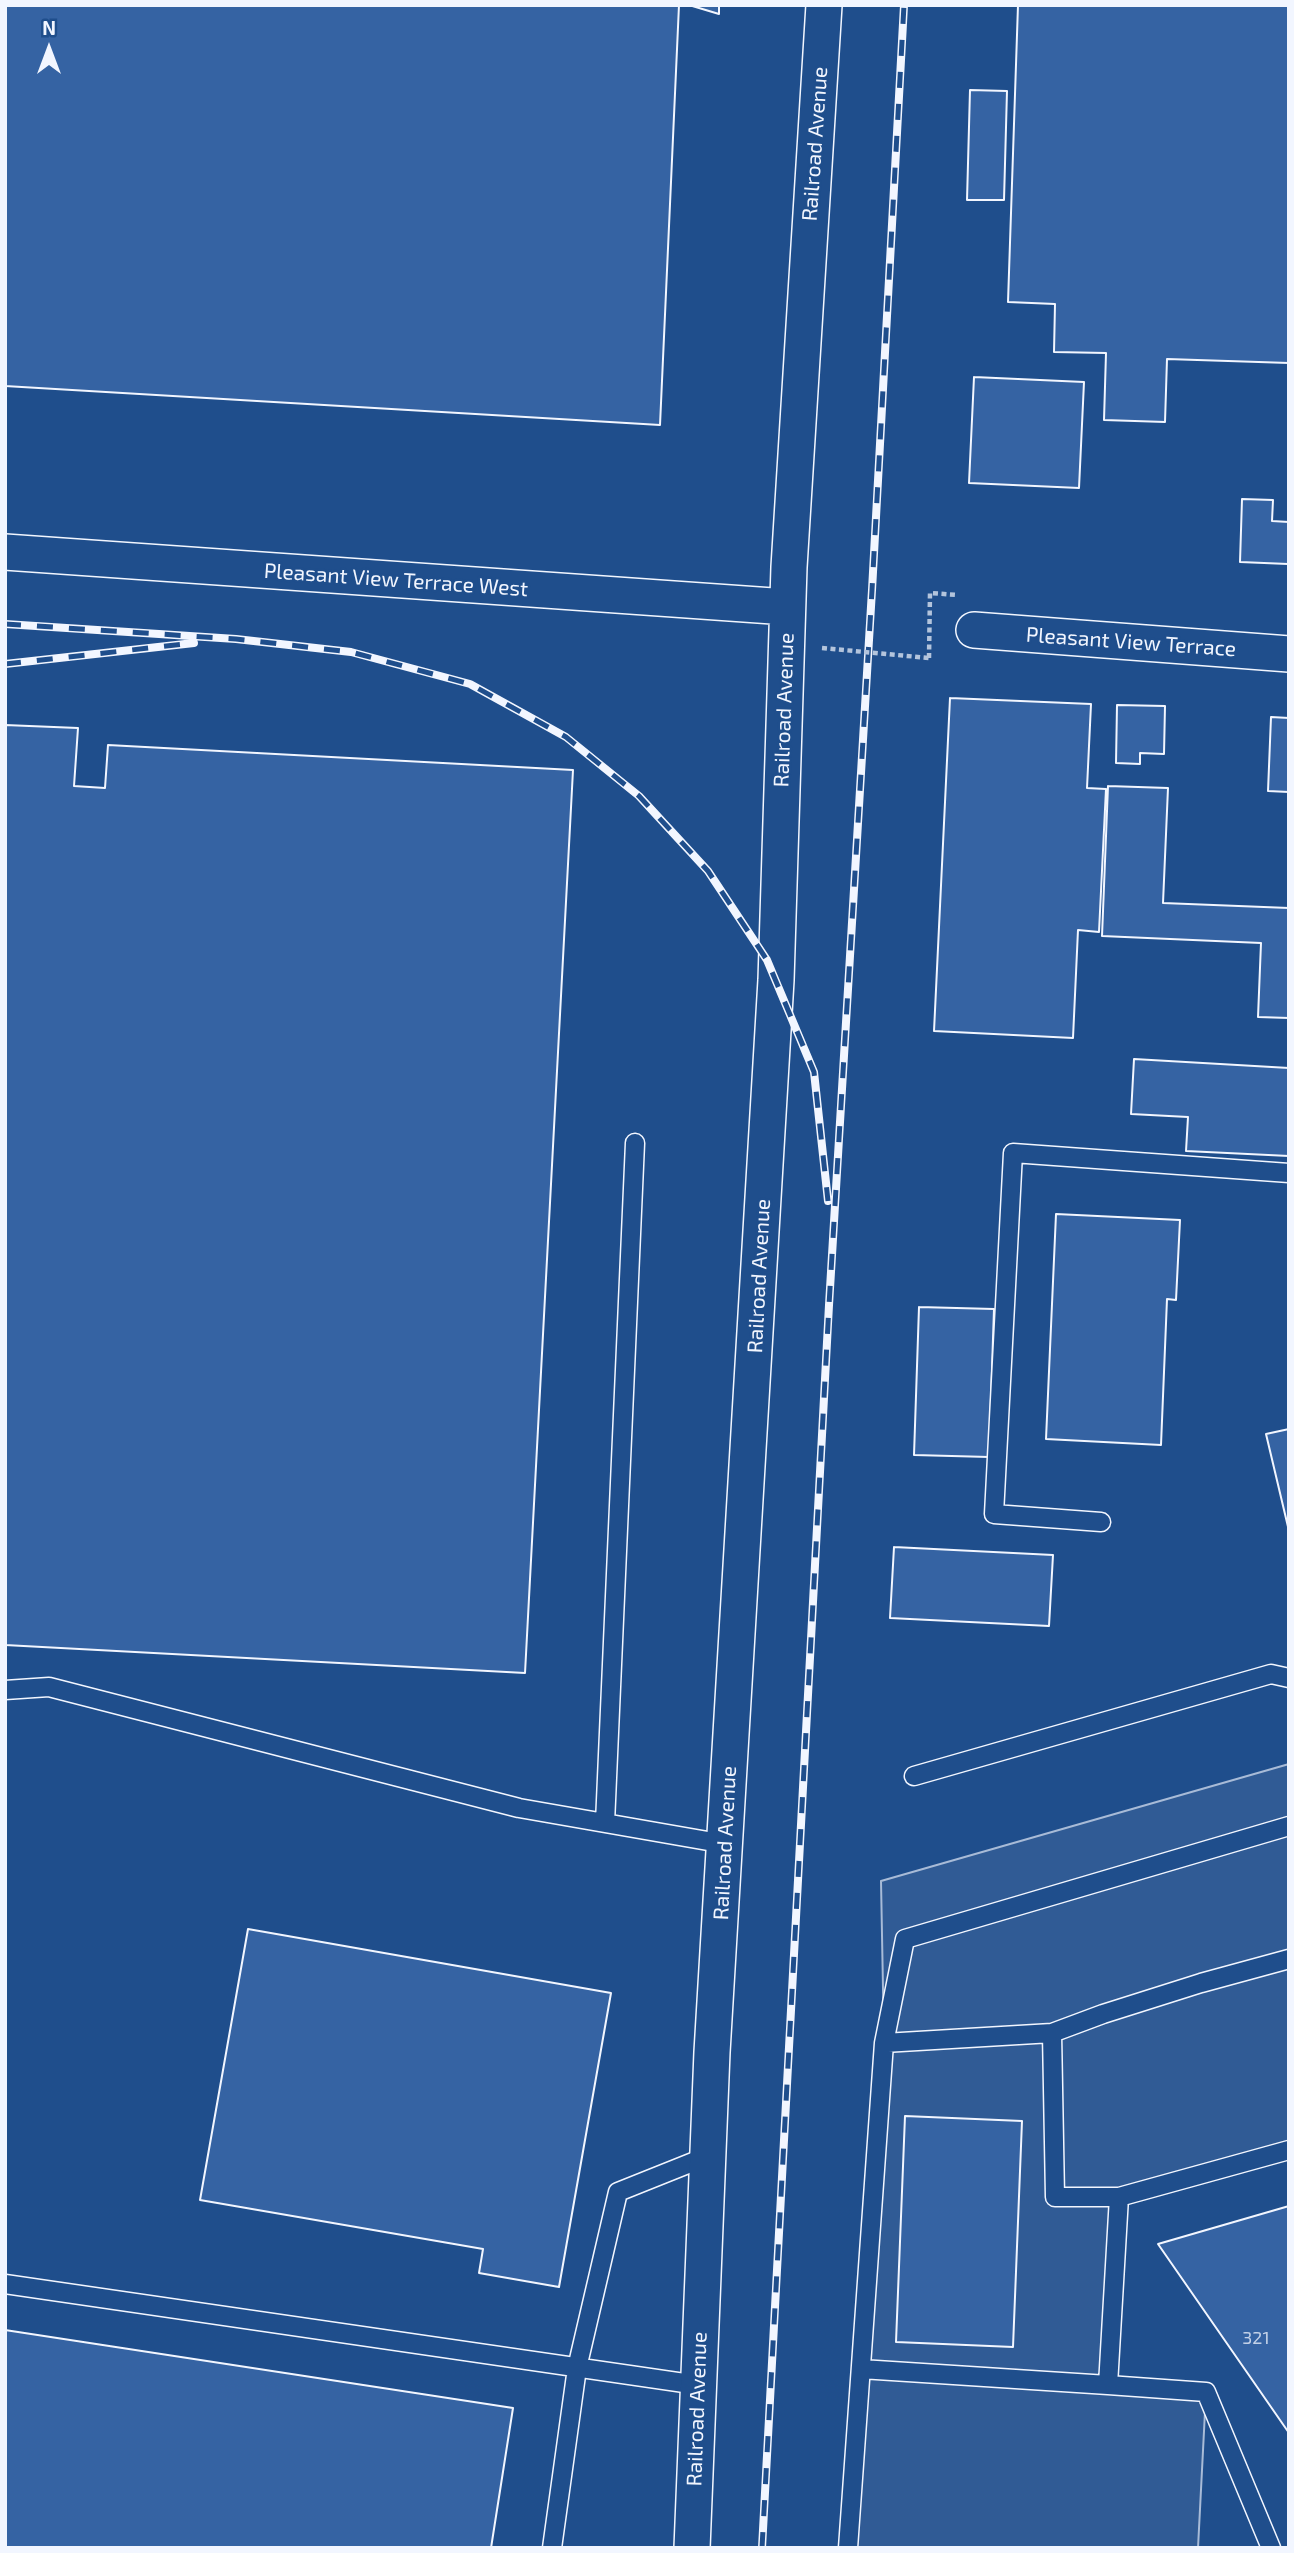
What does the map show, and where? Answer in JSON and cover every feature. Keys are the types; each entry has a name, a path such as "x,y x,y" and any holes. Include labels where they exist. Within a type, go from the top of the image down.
{"street":[{"name":"Railroad Avenue","path":"692,2548 708,2156 776,980 787,607 824,5"},
{"name":"Pleasant View Terrace West","path":"5,552 787,607"},
{"name":"Pleasant View Terrace","path":"974,630 1289,654"}],"lane":[{"path":"605,1823 635,1143"},
{"path":"1101,1522 994,1514 1013,1153 1289,1173"},
{"path":"914,1776 1271,1674 1289,1678"},
{"path":"5,1690 50,1687 519,1808 725,1844"},
{"path":"848,2548 884,2042 905,1939 1289,1826"},
{"path":"884,2042 1052,2033 1176,1991 1289,1959"},
{"path":"1052,2033 1055,2197 1119,2197 1289,2150"},
{"path":"552,2548 576,2368 618,2192 708,2156"},
{"path":"1108,2385 1119,2197"},
{"path":"5,2284 698,2385"},
{"path":"861,2369 1206,2392 1271,2548"}],"path":[{"path":"822,648 929,658 930,593"}],"shaded area":[{"path":"1289,1764 1289,2150 1119,2197 1108,2385 1206,2392 1198,2548 848,2548 884,2043 881,1881"}],"building":[{"path":"5,5 679,5 660,425 5,386"},
{"path":"689,5 719,5 719,14"},
{"path":"1018,5 1289,5 1289,363 1167,359 1165,422 1104,420 1106,353 1054,352 1055,304 1008,302"},
{"path":"970,90 1007,91 1004,200 967,200"},
{"path":"974,377 1084,382 1079,488 969,483"},
{"path":"1242,499 1273,500 1272,521 1289,522 1288,564 1240,562"},
{"path":"950,698 1091,704 1087,788 1106,789 1099,932 1078,930 1073,1038 934,1031"},
{"path":"1117,705 1165,706 1164,754 1140,753 1140,764 1116,763"},
{"path":"1271,717 1289,718 1289,792 1268,791"},
{"path":"5,725 78,728 74,786 105,788 108,745 573,770 525,1673 5,1645"},
{"path":"1108,786 1168,788 1163,903 1289,908 1289,1018 1258,1017 1261,943 1102,936"},
{"path":"1134,1059 1289,1068 1289,1156 1186,1151 1188,1117 1131,1114"},
{"path":"1056,1214 1180,1220 1176,1300 1167,1299 1161,1445 1046,1439"},
{"path":"919,1307 994,1309 989,1457 914,1455"},
{"path":"1289,1429 1289,1531 1266,1434"},
{"path":"894,1547 1053,1555 1049,1626 890,1618"},
{"path":"248,1929 611,1993 559,2287 479,2273 483,2249 200,2200"},
{"path":"905,2116 1022,2121 1013,2347 896,2342"},
{"path":"1289,2206 1289,2433 1158,2244"},
{"path":"5,2330 513,2408 491,2548 5,2548"}],"railway":[{"path":"762,2548 829,1305 904,5"},
{"path":"5,624 236,639 351,652 470,684 566,737 639,796 708,871 767,960 814,1072 828,1201"},
{"path":"5,664 194,643"}]}
